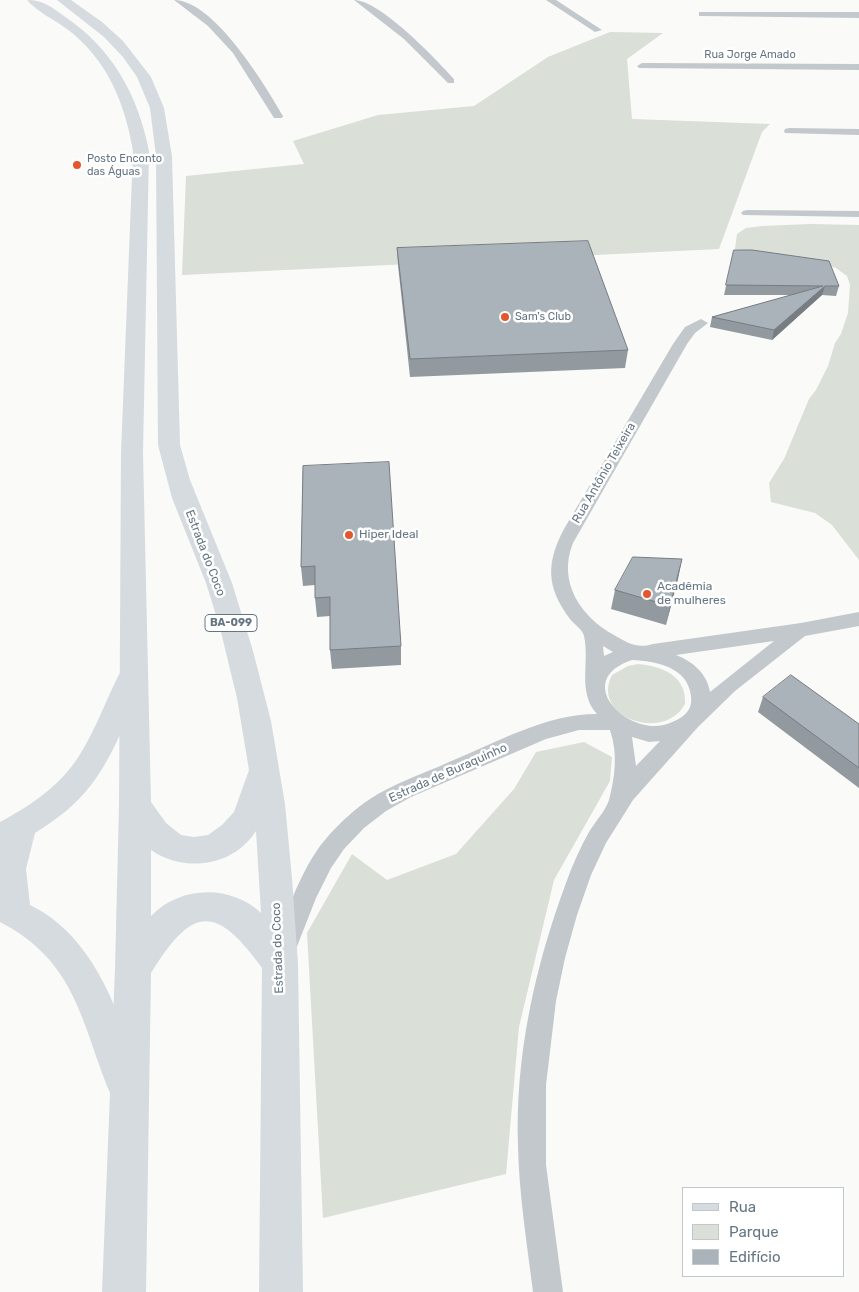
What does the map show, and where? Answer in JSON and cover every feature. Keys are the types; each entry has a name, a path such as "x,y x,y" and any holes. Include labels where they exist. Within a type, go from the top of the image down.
{"highway":[{"path":"33,0 68,24 97,49 119,82 127,98 140,138 141,151 132,452 135,804 133,969 124,1292"},
{"name":"Estrada do Coco","path":"63,0 92,20 130,56 144,78 159,112 162,128 166,222 169,445 172,467 218,583 236,639 253,708 264,768 276,884 280,964 280,1292"},
{"path":"135,804 162,841 183,850 191,851 210,848 227,840 241,827 250,810 264,768"},
{"path":"133,969 158,931 173,916 190,907 206,906 221,908 245,921 280,964"}],"street":[{"path":"178,0 213,27 241,55 278,116"},
{"path":"358,0 406,35 428,55 451,81"},
{"path":"550,0 598,30"},
{"path":"702,14 859,14"},
{"name":"Rua Jorge Amado","path":"642,66 859,67"},
{"path":"789,131 859,132"},
{"path":"747,213 859,214"},
{"name":"Rua Antônio Teixeira","path":"635,653 594,631 575,613 565,597 560,580 560,560 564,545 680,344 690,330 701,323"},
{"path":"596,678 602,668 612,660 635,653 801,630 859,619"},
{"path":"548,1292 536,1215 531,1123 536,1054 545,991 558,939 588,858 617,806 640,776 728,686 801,630"},
{"path":"594,631 596,678 594,689 597,701 604,712 616,723 648,734 664,734 678,730 693,720 701,706 701,693 696,680 686,669 672,660 656,654 635,653"},
{"path":"129,1096 102,1016 80,972 58,945 37,926 8,909 10,871 14,846 11,832 54,803 74,784 88,765 133,674"},
{"name":"Estrada de Buraquinho","path":"280,964 305,895 323,861 336,842 356,822 378,805 404,791 541,732 579,722 616,723"},
{"path":"616,723 625,746 628,764 617,806"}],"green space":[{"path":"610,32 663,33 627,59 632,119 770,124 762,132 719,249 182,275 186,176 304,164 293,141 378,115 474,106 548,57"},
{"path":"810,224 859,225 859,560 832,525 815,513 771,502 769,483 784,459 809,399 816,390 828,366 835,343 841,334 848,313 850,285 847,276 836,268 820,263 735,249 737,234 746,228"},
{"path":"638,664 664,670 671,674 682,686 685,694 685,704 675,716 662,722 647,723 632,720 620,713 611,703 608,690 612,675 628,666"},
{"path":"584,742 612,757 610,781 554,880 519,1027 506,1174 323,1218 307,933 352,854 387,880 456,854 514,789 536,752"}],"building":[{"name":"Sam's Club","path":"588,241 628,350 410,359 397,248"},
{"path":"734,250 752,250 829,261 839,286 825,286 774,330 712,317 823,286 726,285"},
{"name":"Hiper Ideal","path":"389,462 401,646 330,650 330,597 315,598 315,566 301,567 303,466"},
{"path":"633,557 682,559 670,606 615,590"},
{"path":"791,675 859,724 859,768 763,697"}],"place":[{"name":"Posto Enconto das Águas","path":"77,165"},
{"name":"Sam's Club","path":"505,317"},
{"name":"Hiper Ideal","path":"349,535"},
{"name":"Acadêmia de mulheres","path":"647,594"}]}
